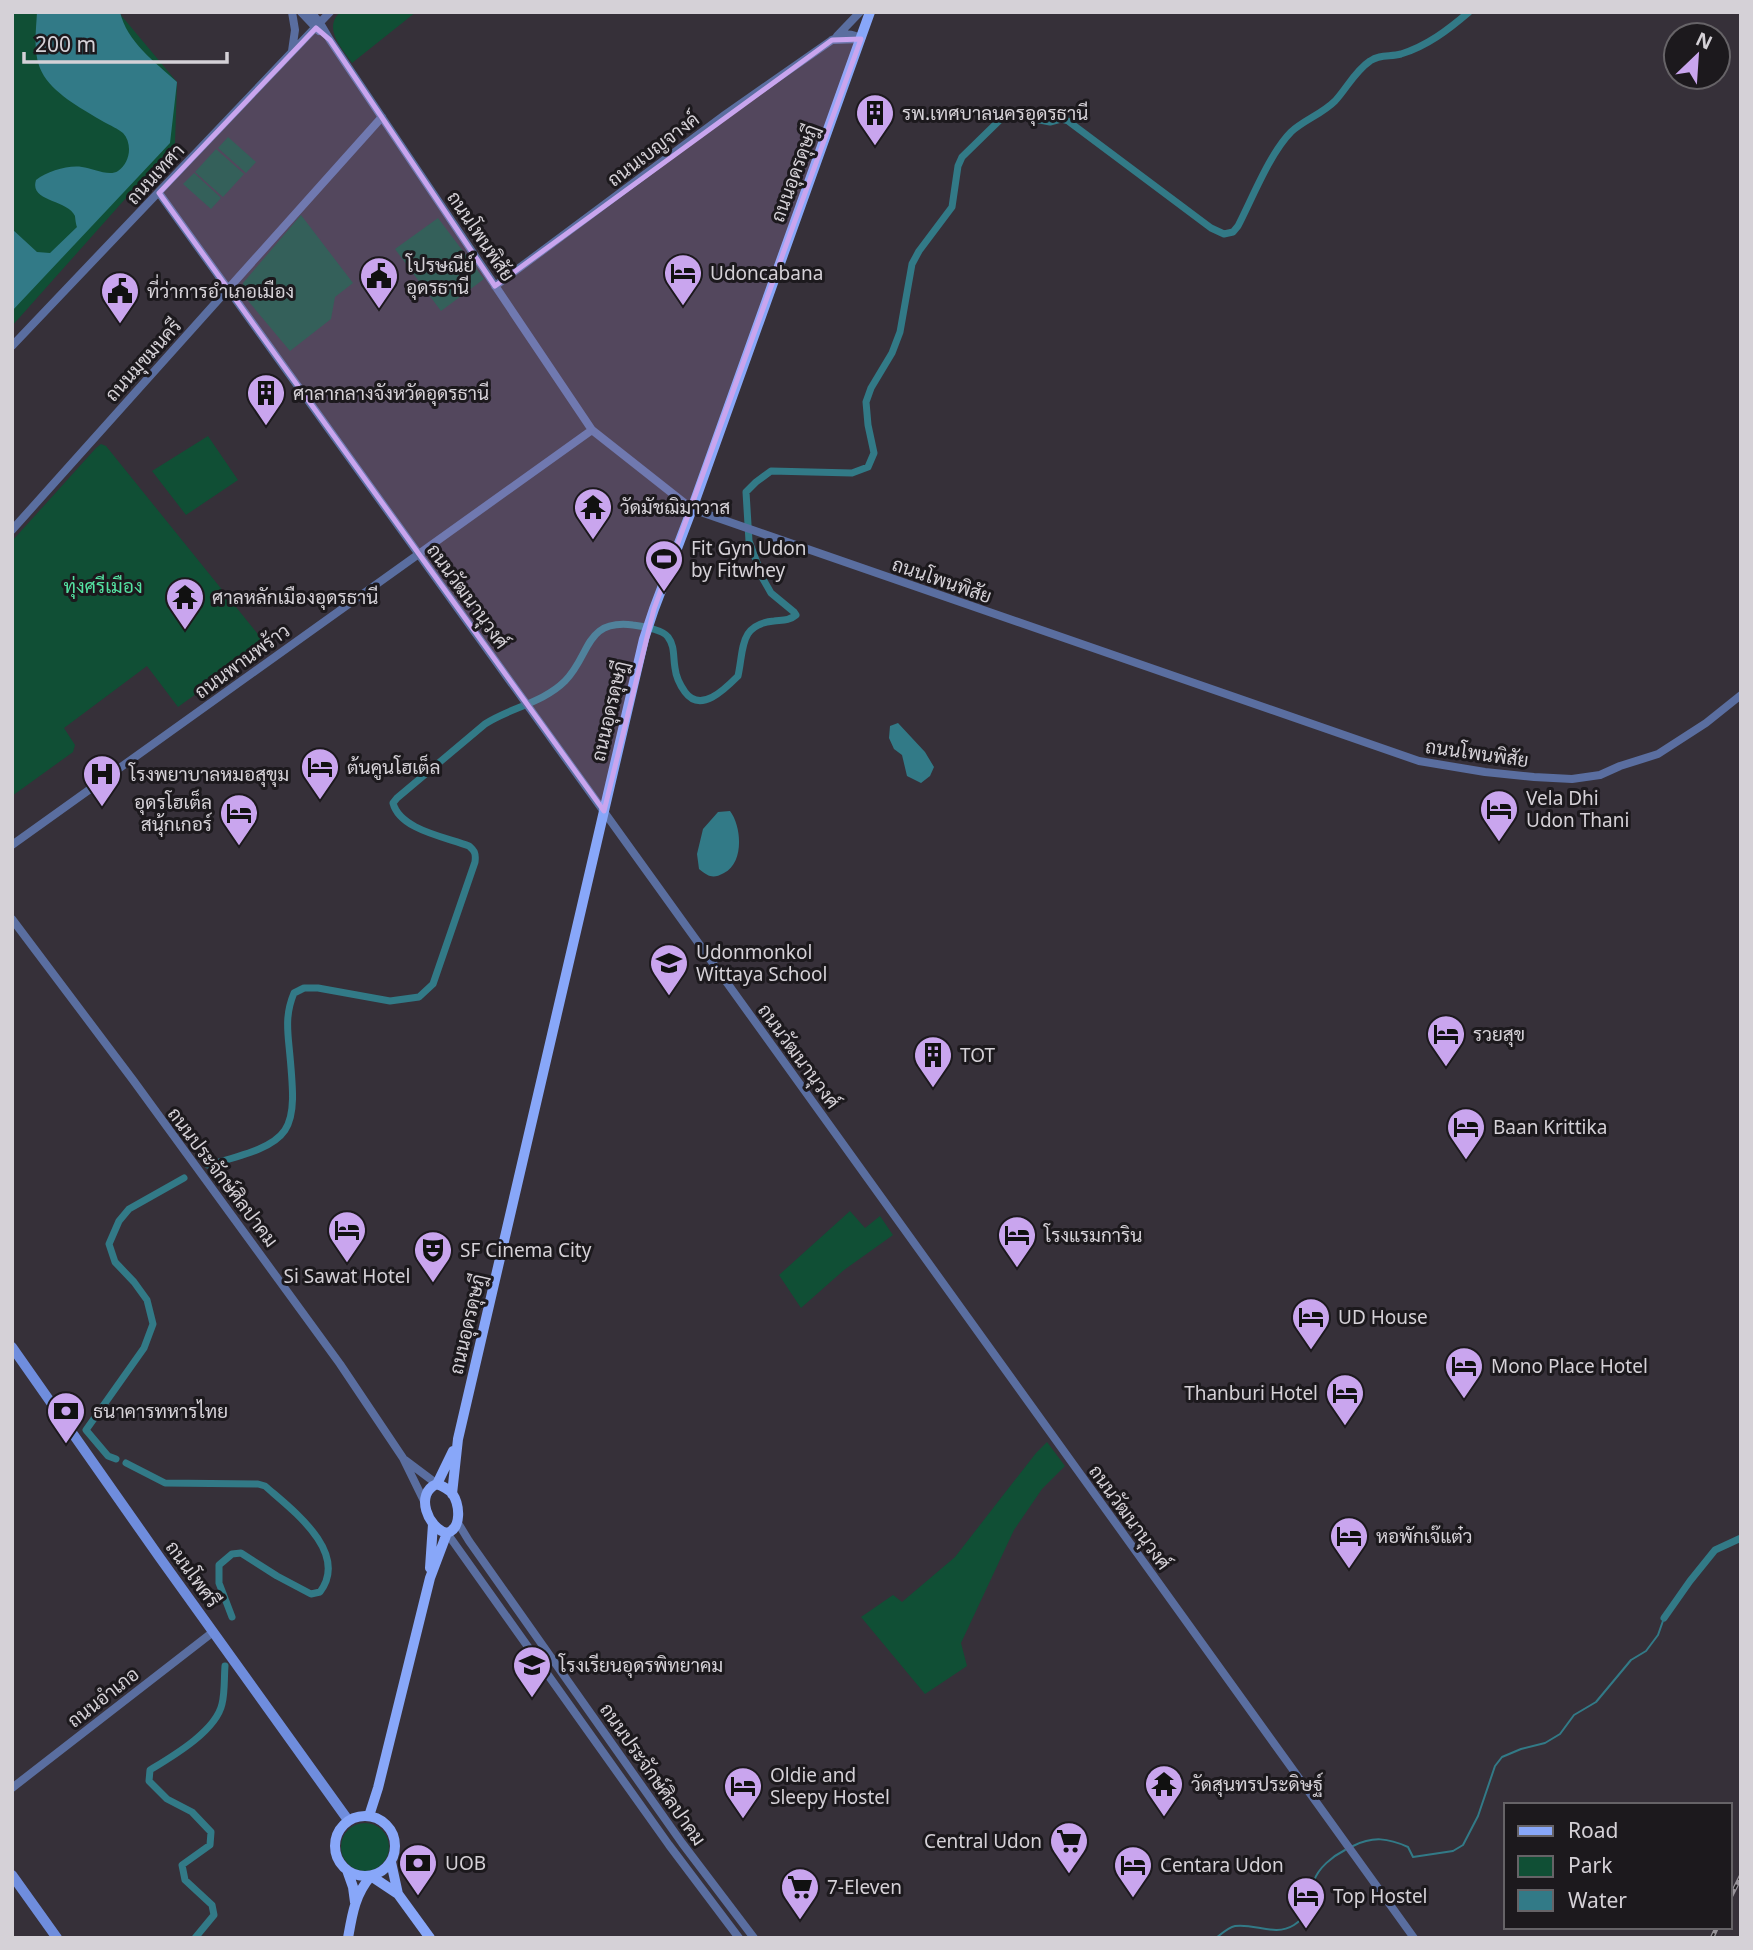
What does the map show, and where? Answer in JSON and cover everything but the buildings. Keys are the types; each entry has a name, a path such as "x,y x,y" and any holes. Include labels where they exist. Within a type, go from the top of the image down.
{"main road":[{"name":"ถนนอุดรดุษฎี","path":"452,1494 458,1439 644,639 870,12"},
{"name":"ถนนโพศรี","path":"12,1347 348,1820"},
{"name":"ถนนอุดรดุษฎี","path":"437,1484 458,1439"},
{"path":"437,1484 452,1494 456,1502 458,1523 454,1530 447,1533 438,1530 433,1524 425,1503 426,1492 437,1484"},
{"path":"430,1578 433,1524"},
{"path":"369,1816 430,1578 447,1533"},
{"path":"355,1902 347,1870 336,1856 334,1843 339,1830 356,1816 378,1818 393,1835 395,1848 391,1863 398,1894"},
{"path":"347,1870 361,1876 370,1875 383,1870 391,1863"},
{"path":"12,1875 57,1938"},
{"path":"370,1875 398,1894 430,1938"},
{"path":"348,1938 355,1902 370,1875"}],"street":[{"path":"292,12 295,30 292,51"},
{"name":"ถนนโพนพิสัย","path":"300,12 330,40 592,430 692,509 1432,763 1534,777 1572,779 1600,775 1658,754 1706,723 1741,695"},
{"name":"ถนนโพนพิสัย","path":"311,12 318,26"},
{"name":"ถนนเทศา","path":"12,346 330,12"},
{"name":"ถนนเบญจางค์","path":"495,286 726,114 832,40 860,12"},
{"path":"832,40 849,34 861,39"},
{"name":"ถนนมุขมนครี","path":"12,530 382,117"},
{"name":"ถนนวัฒนานุวงศ์","path":"159,193 1414,1938"},
{"name":"ถนนพานพร้าว","path":"12,845 592,430"},
{"name":"ถนนประจักษ์ศิลปาคม","path":"12,919 337,1359 402,1458"},
{"path":"402,1458 437,1484"},
{"path":"402,1458 425,1503"},
{"name":"ถนนประจักษ์ศิลปาคม","path":"458,1523 694,1859 754,1938"},
{"name":"ถนนประจักษ์ศิลปาคม","path":"447,1533 739,1938"},
{"path":"485,1587 496,1580"},
{"name":"ถนนอำเภอ","path":"12,1788 213,1632"},
{"path":"571,1707 579,1697"},
{"path":"685,1866 694,1859"}],"highlighted area":[{"path":"316,28 330,40 495,286 832,40 861,39 654,609 604,811 159,193"}],"green space":[{"path":"12,12 120,12 177,82 175,143 12,326"},
{"path":"340,12 416,12 352,63 333,31 335,18"},
{"path":"228,137 256,162 246,173 218,148"},
{"path":"216,149 244,174 223,197 195,172"},
{"path":"194,173 221,198 211,209 183,184"},
{"path":"301,215 353,283 335,297 331,319 290,351 244,296 243,283"},
{"path":"438,218 484,279 441,311 395,249"},
{"path":"208,436 238,480 186,515 152,471"},
{"name":"ทุ่งศรีเมือง","path":"101,444 106,446 261,638 262,645 178,707 147,666 64,728 75,745 73,752 12,796 12,541"},
{"path":"850,1211 865,1228 880,1216 893,1235 844,1270 801,1308 779,1275"},
{"path":"1047,1442 1065,1466 1042,1489 1014,1530 961,1643 967,1666 925,1694 861,1617 893,1595 902,1602 955,1557"},
{"path":"365,1823 382,1830 389,1847 382,1864 365,1871 348,1864 341,1847 348,1830"}],"water":[{"path":"37,12 120,12 135,42 177,82 170,143 12,311 12,229 37,252 50,253 77,227 71,210 38,193 36,180 52,171 71,167 114,173 122,168 129,153 128,142 123,133 71,102 44,76 36,53"},
{"path":"898,723 925,752 934,767 930,776 921,783 907,776 902,755 894,749 889,738 890,726"},
{"path":"730,811 739,835 738,853 730,868 720,875 711,876 699,869 697,854 703,829 718,812"}],"waterway":[{"path":"208,1165 259,1149 275,1141 285,1130 291,1117 293,1099 288,1026 294,993 304,988 318,988 390,1001 419,997 433,984 475,862 475,855 469,846 425,831 405,820 393,803 397,798 485,724 556,689 573,671 590,641 605,628 633,625 662,632 672,644 676,671 685,692 691,698 706,700 727,687 738,676 745,639 754,627 796,615 771,593 763,579 749,541 746,492 771,471 852,473 868,467 874,453 866,402 900,332 912,264 952,207 958,166 962,157 1006,114 1019,111 1035,119 1068,121 1211,228 1224,234 1233,232 1238,226 1269,164 1291,132 1335,101 1370,61 1420,47 1469,12"},
{"path":"116,1459 108,1456 86,1430 144,1348 153,1324 147,1300 115,1262 109,1244 119,1221 129,1209 184,1178"},
{"path":"126,1463 165,1483 265,1486 314,1533 328,1562 327,1577 320,1592 311,1594 241,1553 232,1554 219,1565 219,1583 232,1617"},
{"path":"1664,1618 1715,1550 1741,1538"},
{"path":"1353,1846 1367,1841 1387,1840 1408,1847 1413,1857 1453,1851 1463,1845 1478,1816 1495,1766 1502,1757 1545,1743 1560,1734 1574,1715 1596,1702 1631,1660 1646,1651 1658,1635 1664,1618"},
{"path":"195,1938 214,1915 212,1905 185,1880 182,1865 210,1845 211,1832 192,1812 167,1799 149,1781 150,1770 192,1742 211,1724 222,1704 225,1666"},
{"path":"1216,1938 1235,1926 1280,1930 1300,1921 1306,1911 1314,1881 1322,1867 1345,1850"}],"railway":[{"path":"1732,1894 1741,1876"},
{"path":"1712,1938 1716,1929"}],"place":[{"name":"รพ.เทศบาลนครอุดรธานี","path":"875,147"},
{"name":"Udoncabana","path":"683,307"},
{"name":"โปรษณีย์ อุดรธานี","path":"379,310"},
{"name":"ที่ว่าการอำเภอเมือง","path":"120,325"},
{"name":"ศาลากลางจังหวัดอุดรธานี","path":"266,427"},
{"name":"วัดมัชฌิมาวาส","path":"593,541"},
{"name":"Fit Gyn Udon by Fitwhey","path":"664,593"},
{"name":"ศาลหลักเมืองอุดรธานี","path":"185,631"},
{"name":"ต้นคูนโฮเต็ล","path":"320,801"},
{"name":"โรงพยาบาลหมอสุขุม","path":"102,808"},
{"name":"Vela Dhi Udon Thani","path":"1499,843"},
{"name":"อุดรโฮเต็ล สนุ้กเกอร์","path":"239,847"},
{"name":"Udonmonkol Wittaya School","path":"669,997"},
{"name":"รวยสุข","path":"1446,1068"},
{"name":"TOT","path":"933,1089"},
{"name":"Baan Krittika","path":"1466,1161"},
{"name":"Si Sawat Hotel","path":"347,1264"},
{"name":"โรงแรมการิน","path":"1017,1269"},
{"name":"SF Cinema City","path":"433,1284"},
{"name":"UD House","path":"1311,1351"},
{"name":"Mono Place Hotel","path":"1464,1400"},
{"name":"Thanburi Hotel","path":"1345,1427"},
{"name":"ธนาคารทหารไทย","path":"66,1445"},
{"name":"หอพักเจ๊แต๋ว","path":"1349,1570"},
{"name":"โรงเรียนอุดรพิทยาคม","path":"532,1699"},
{"name":"วัดสุนทรประดิษฐ์","path":"1164,1818"},
{"name":"Oldie and Sleepy Hostel","path":"743,1820"},
{"name":"Central Udon","path":"1069,1875"},
{"name":"UOB","path":"418,1897"},
{"name":"Centara Udon","path":"1133,1899"},
{"name":"7-Eleven","path":"800,1921"},
{"name":"Top Hostel","path":"1306,1930"}]}
